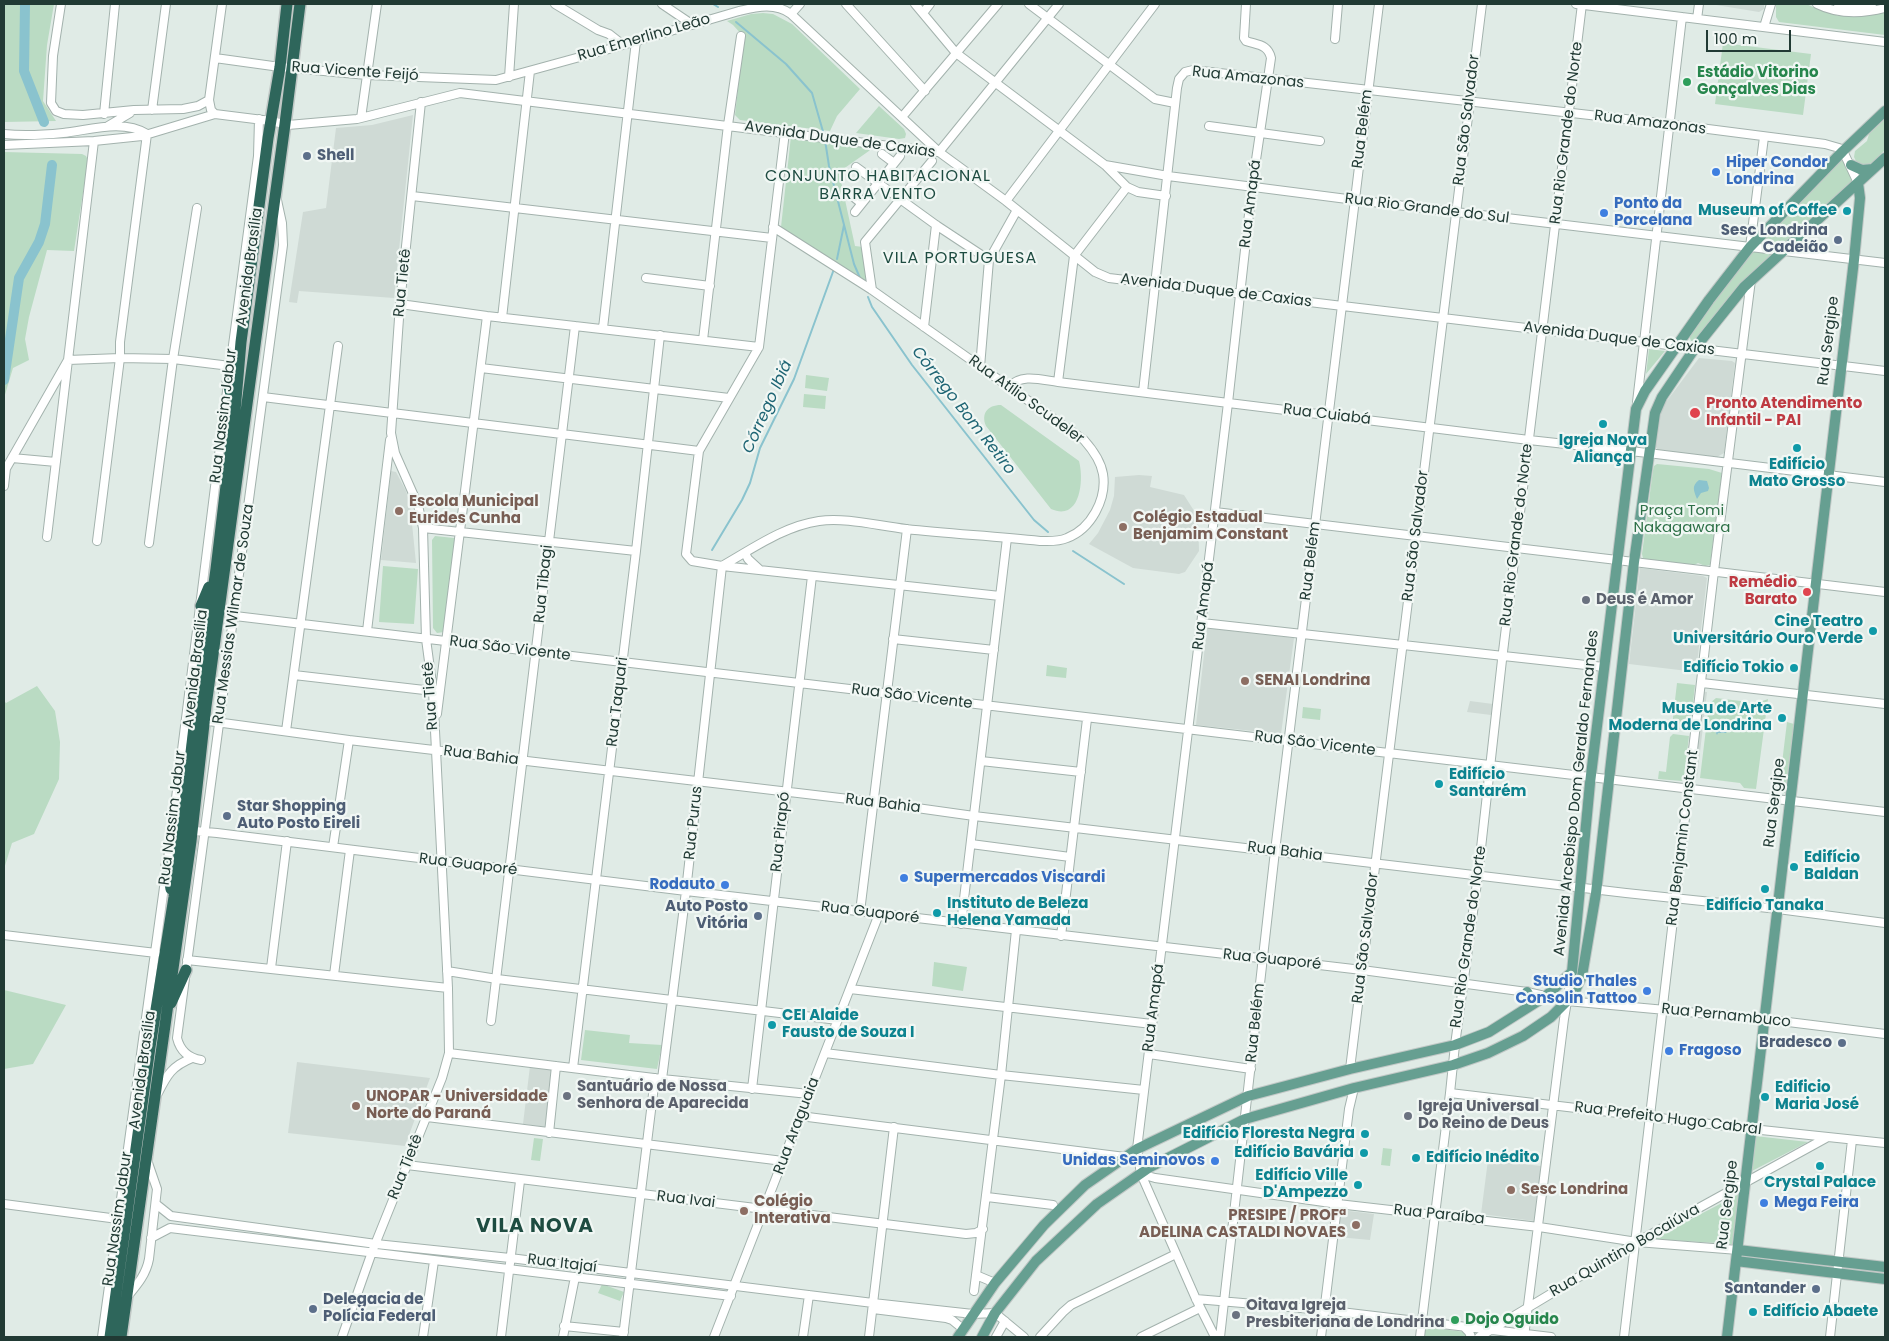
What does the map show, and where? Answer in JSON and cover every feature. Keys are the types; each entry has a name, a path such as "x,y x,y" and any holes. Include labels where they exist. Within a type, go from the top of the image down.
{"highway":[{"name":"Avenida Brasília","path":"195,719 285,124 287,4"},
{"name":"Avenida Brasília","path":"110,1337 150,1047 174,897 195,719 216,569 241,342 268,138 300,4"},
{"path":"258,156 268,138"},
{"path":"228,383 235,410"},
{"path":"201,606 216,569"},
{"name":"Avenida Brasília","path":"121,1337 165,1018 182,830"},
{"path":"167,866 174,897"},
{"path":"165,1018 187,965"},
{"path":"136,1092 150,1047"},
{"path":"118,1219 123,1251"}],"main road":[{"path":"1636,409 1645,391 1709,300 1750,247 1843,151 1885,111"},
{"name":"Avenida Arcebispo Dom Geraldo Fernandes","path":"982,1337 995,1313 1018,1282 1057,1240 1097,1204 1150,1167 1245,1119 1338,1092 1453,1066 1488,1053 1522,1036 1551,1017 1577,990 1582,976 1598,877 1634,562 1655,413 1662,397 1695,348 1728,305 1752,280 1885,158"},
{"path":"1851,166 1862,170 1873,169"},
{"name":"Rua Sergipe","path":"1727,1337 1854,260 1860,198 1858,183"},
{"name":"Avenida Arcebispo Dom Geraldo Fernandes","path":"960,1333 995,1283 1058,1211 1085,1185 1125,1156 1248,1096 1350,1069 1455,1045 1489,1032 1546,996 1572,972 1590,777 1636,409"},
{"path":"1589,792 1594,800 1585,870 1588,875 1598,877"},
{"path":"1527,992 1531,1005"},
{"path":"1738,1250 1764,1253 1885,1279"},
{"path":"1763,1264 1764,1253"},
{"path":"1736,1262 1838,1268 1885,1267"}],"street":[{"path":"61,4 53,56 51,103 56,111 64,114 104,114 134,110 183,109 198,106 209,100"},
{"path":"104,114 115,4"},
{"path":"152,110 166,4"},
{"path":"215,114 211,110 209,100 222,4"},
{"path":"361,118 378,4"},
{"path":"509,76 514,4"},
{"path":"555,4 598,30 609,34 623,45"},
{"path":"662,4 694,24"},
{"path":"790,14 800,4"},
{"path":"846,4 925,90"},
{"path":"915,4 956,53 994,84 1104,166 1127,187 1138,192 1166,196"},
{"path":"923,13 930,4"},
{"path":"902,117 998,4"},
{"path":"1029,4 1155,99 1175,103"},
{"path":"939,152 1059,4"},
{"path":"1006,201 1155,4"},
{"name":"Rua Amapá","path":"1215,1337 1200,1308 1141,1174 1137,1149 1202,623 1252,187 1268,80 1270,52 1263,46 1246,41 1244,35 1246,4"},
{"path":"1335,38 1338,4"},
{"name":"Rua Belém","path":"1220,1337 1275,851 1379,4"},
{"name":"Rua São Salvador","path":"1350,1069 1482,4"},
{"path":"1576,4 1885,42"},
{"name":"Rua Rio Grande do Norte","path":"1420,1337 1455,1045 1478,875 1502,656 1582,4"},
{"path":"1697,19 1699,4"},
{"path":"1764,27 1771,4"},
{"path":"1817,4 1831,10 1860,13 1885,8"},
{"path":"1838,4 1872,4"},
{"name":"Rua Emerlino Leão","path":"496,80 753,7 773,6 784,9 790,14 939,152"},
{"path":"672,10 679,29"},
{"path":"1636,409 1682,17"},
{"path":"598,30 605,38 610,49"},
{"path":"703,340 728,125 741,36"},
{"path":"603,328 636,41"},
{"name":"Rua Vicente Feijó","path":"215,58 286,68 496,80"},
{"name":"Rua Amazonas","path":"1143,392 1175,103 1179,79 1185,72 1193,70 1469,103 1669,124 1825,144 1843,151"},
{"path":"502,318 530,71"},
{"path":"457,79 460,93"},
{"path":"496,80 496,96"},
{"name":"Avenida Duque de Caxias","path":"4,145 94,141 147,134 215,114 285,124 361,118 460,93 496,96 939,152 1006,201 1095,272 1109,278 1885,370"},
{"name":"Rua Tietê","path":"342,1337 372,1252 442,1078 449,1053 448,971 433,692 426,639 423,528 412,489 394,465 391,434 400,304 421,102"},
{"path":"106,127 134,110"},
{"name":"Rua Nassim Jabur","path":"195,719 201,606 258,156 259,119"},
{"path":"1209,126 1320,141"},
{"path":"4,134 63,133 106,127 131,127 147,134 97,541"},
{"path":"785,132 759,348 728,398 699,451 686,554 692,560 722,566 1000,596"},
{"path":"908,147 919,133"},
{"path":"1750,247 1764,137"},
{"path":"47,537 94,141"},
{"path":"1843,151 1858,183"},
{"path":"855,212 897,159 882,154"},
{"path":"872,290 865,242 932,161"},
{"name":"Rua Rio Grande do Sul","path":"1104,166 1355,200 1885,263"},
{"path":"856,167 936,225 989,260"},
{"path":"1058,382 1074,256 1127,187"},
{"name":"Rua Messias Wilmar de Souza","path":"192,1058 182,1049 177,1038 235,616 283,246 282,223 275,190"},
{"path":"846,192 861,204"},
{"path":"412,196 772,238"},
{"path":"150,543 173,359 197,208"},
{"path":"980,367 989,260 1017,210"},
{"path":"924,327 936,225"},
{"name":"Rua Atílio Scudeler","path":"722,566 777,535 805,524 819,521 835,520 907,529 1008,538 1049,541 1064,539 1085,526 1096,511 1102,496 1103,483 1098,462 1084,440 872,290 774,227"},
{"path":"646,278 710,286"},
{"name":"Rua Benjamin Constant","path":"1624,1337 1637,1242 1714,571 1752,280"},
{"path":"400,304 759,348"},
{"path":"434,734 447,642 486,316"},
{"name":"Rua Tibagi","path":"491,1021 575,326"},
{"name":"Rua Taquari","path":"573,1068 610,771 660,335"},
{"path":"286,731 338,346"},
{"path":"68,360 120,358 173,359 230,366"},
{"path":"4,486 5,470 68,360"},
{"path":"481,368 728,398"},
{"name":"Rua Cuiabá","path":"995,377 1143,392 1885,482"},
{"path":"1009,387 1014,382 1022,379"},
{"path":"263,398 699,451"},
{"path":"367,631 386,473 394,465 392,453"},
{"path":"12,458 56,462"},
{"path":"1215,512 1885,592"},
{"path":"423,528 636,551"},
{"path":"860,912 907,529"},
{"path":"961,924 1008,538"},
{"path":"745,553 751,562 762,571"},
{"name":"Rua Purus","path":"624,1335 647,1145 673,999 722,566"},
{"name":"Rua Pirapó","path":"752,1089 785,792 812,576"},
{"name":"Rua São Vicente","path":"235,616 1088,719 1885,812"},
{"path":"1202,623 1604,667"},
{"path":"893,639 994,650"},
{"path":"294,675 433,692"},
{"path":"1702,683 1885,704"},
{"name":"Rua Bahia","path":"195,719 349,740 874,802 974,816 1885,923"},
{"path":"1062,936 1088,719"},
{"path":"333,847 349,740"},
{"path":"981,761 1081,772"},
{"name":"Rua Nassim Jabur","path":"102,1337 167,866 182,830"},
{"name":"Rua Guaporé","path":"182,830 204,831 442,862 1362,970 1527,992 1567,1001"},
{"path":"271,968 287,841"},
{"path":"971,844 1070,857"},
{"path":"334,975 350,850"},
{"name":"Rua Araguaia","path":"714,1337 879,914"},
{"path":"974,1291 987,1197 1016,930"},
{"path":"4,935 156,953"},
{"path":"187,965 271,968 448,988"},
{"path":"448,971 497,979 838,1020"},
{"name":"Avenida Arcebispo Dom Geraldo Fernandes","path":"1567,1001 1572,972"},
{"path":"850,988 1152,1024"},
{"path":"1525,1336 1567,1001"},
{"name":"Rua Pernambuco","path":"1567,1001 1764,1019 1885,1034"},
{"path":"449,1053 809,1094"},
{"path":"825,1053 1001,1075 1144,1090"},
{"path":"1148,1054 1251,1069"},
{"path":"153,1104 167,1075 178,1065 192,1058 201,1060"},
{"path":"548,1133 556,1066"},
{"path":"1321,1337 1354,1088"},
{"path":"1338,1092 1345,1097 1350,1109"},
{"name":"Rua Prefeito Hugo Cabral","path":"1450,1093 1826,1138 1885,1143"},
{"path":"800,1116 1125,1156"},
{"path":"427,1117 783,1161"},
{"path":"869,1337 894,1127"},
{"name":"Rua Quintino Bocaiúva","path":"1479,1337 1637,1242 1826,1138"},
{"path":"1830,1337 1852,1140"},
{"path":"126,1298 140,1281 146,1269 156,1204 157,1189 146,1158"},
{"name":"Rua Ivai","path":"407,1165 520,1181 883,1225 966,1234 976,1233 983,1229"},
{"name":"Rua Paraíba","path":"1141,1174 1236,1190 1338,1204 1539,1226 1637,1242 1738,1250"},
{"path":"501,1337 520,1181"},
{"path":"987,1197 1053,1205"},
{"path":"4,1204 118,1219"},
{"path":"151,1238 170,1228 171,1216 156,1204"},
{"name":"Rua Itajaí","path":"171,1216 376,1244 510,1258 809,1295 946,1318 952,1320 960,1333"},
{"name":"Rua Itajaí","path":"170,1228 730,1296"},
{"name":"Rua Ivai","path":"966,1234 974,1237 981,1243"},
{"path":"1040,1337 1071,1305 1176,1254"},
{"path":"423,1337 434,1261"},
{"path":"976,1274 995,1283"},
{"path":"562,1337 575,1276"},
{"path":"803,1337 809,1295"},
{"path":"1196,1299 1324,1310 1492,1330 1525,1336 1551,1337"},
{"name":"Rua Itajaí","path":"873,1306 973,1314 995,1313"},
{"path":"1141,1337 1200,1308"},
{"path":"1206,1318 1216,1318 1222,1310"},
{"path":"995,1313 1024,1337"},
{"path":"996,1337 1005,1321"},
{"path":"564,1326 624,1335"},
{"path":"1464,1327 1470,1332 1471,1337"}],"shaded area":[{"path":"1710,4 1764,4 1764,9 1759,12"},
{"path":"413,115 394,298 299,291 297,303 289,302 303,212 326,208 336,128 372,125"},
{"name":"Pronto Atendimento Infantil - PAI","path":"1699,358 1732,361 1735,363 1724,453 1717,457 1658,450 1655,446 1658,420 1663,406"},
{"name":"Escola Municipal Eurides Cunha","path":"391,471 396,472 406,491 410,504 416,563 381,560"},
{"path":"1152,476 1150,487 1184,495 1198,517 1199,551 1185,572 1179,574 1133,568 1089,544 1098,533 1110,510 1114,496 1115,477"},
{"path":"1640,568 1707,578 1696,672 1629,664"},
{"name":"SENAI Londrina","path":"1207,628 1294,638 1281,734 1196,725"},
{"path":"1698,691 1707,692 1697,778 1687,777"},
{"path":"1470,701 1493,704 1491,715 1467,712"},
{"name":"UNOPAR - Universidade Norte do Paraná","path":"297,1062 430,1078 405,1146 288,1133"},
{"path":"530,1066 554,1069 547,1127 523,1124"},
{"name":"Sesc Londrina","path":"1488,1160 1541,1166 1534,1221 1481,1214"},
{"name":"PRESIPE / PROFª ADELINA CASTALDI NOVAES","path":"1341,1210 1374,1214 1370,1240 1338,1237"}],"green space":[{"path":"4,4 54,4 47,45 43,101 56,121 4,122"},
{"path":"1776,4 1806,4 1839,16 1868,16 1885,10 1885,35 1779,22 1776,17"},
{"path":"751,14 773,14 792,24 860,89 837,116 830,131 740,120 735,115 744,37 727,21"},
{"path":"1723,43 1811,54 1803,115 1715,104"},
{"path":"879,106 904,129 905,138 899,139 856,133"},
{"path":"1885,119 1885,150 1868,167 1857,163 1854,157 1855,151 1867,141 1869,134"},
{"path":"791,136 876,146 839,172 855,246 863,247 867,283 781,227"},
{"path":"4,152 82,154 88,160 74,251 47,250 25,339 29,360 13,368 4,398"},
{"path":"1843,156 1854,181 1785,246 1758,243"},
{"path":"1756,251 1770,253 1772,256 1713,318 1696,340 1691,341 1690,333 1751,253"},
{"path":"1649,349 1665,351 1646,374"},
{"path":"806,375 829,378 827,391 805,388"},
{"path":"804,394 826,396 825,409 803,407"},
{"path":"996,405 1001,405 1079,461 1080,488 1078,497 1069,510 1051,509 986,426 984,418 986,411"},
{"name":"Praça Tomi Nakagawara","path":"1657,464 1709,469 1722,473 1710,565 1705,566 1698,563 1694,565 1643,558 1653,470"},
{"path":"435,536 454,538 455,541 444,632 437,633 433,628 432,540"},
{"path":"383,566 418,569 414,624 379,622"},
{"path":"1047,665 1067,668 1066,678 1046,676"},
{"path":"1677,683 1695,685 1690,731 1674,729 1672,726"},
{"path":"37,686 55,711 60,742 59,779 34,834 12,843 4,869 4,701 6,703"},
{"path":"1716,698 1757,703 1768,699 1756,789 1744,788 1740,783 1700,778 1709,704"},
{"path":"1303,707 1321,709 1320,720 1302,718"},
{"path":"1787,722 1794,724 1785,793 1781,792 1779,788"},
{"path":"1673,734 1689,736 1684,778 1682,781 1658,779 1659,771 1666,772 1670,737"},
{"path":"934,962 967,967 963,991 932,986"},
{"path":"4,990 66,1005 33,1064 4,1069"},
{"path":"585,1030 630,1035 629,1043 662,1045 657,1069 581,1060"},
{"path":"1755,1136 1808,1142 1750,1172"},
{"path":"534,1138 543,1139 540,1161 531,1160"},
{"path":"1383,1148 1392,1149 1390,1166 1381,1165"},
{"path":"1739,1194 1732,1244 1653,1239"},
{"path":"602,1284 624,1292 620,1301 598,1293"},
{"path":"1425,1327 1465,1332 1468,1337 1424,1337"}],"water":[{"path":"1699,480 1707,481 1709,488 1708,491 1701,493 1697,499 1694,487"},
{"path":"1719,721 1726,721 1730,725 1726,733 1718,733 1717,735 1715,725"}],"waterway":[{"path":"25,4 24,71 44,122"},
{"name":"Córrego Bom Retiro","path":"713,4 718,7"},
{"name":"Córrego Bom Retiro","path":"736,22 786,64 812,93 824,135"},
{"name":"Córrego Bom Retiro","path":"825,140 829,166 854,264 860,278"},
{"path":"4,380 19,278 39,242 45,224 52,165"},
{"name":"Córrego Ibiá","path":"837,259 844,225"},
{"name":"Córrego Ibiá","path":"712,550 750,483 760,448 794,379 834,269"},
{"name":"Córrego Bom Retiro","path":"868,297 872,307 912,365 1034,520 1048,532"},
{"name":"Córrego Bom Retiro","path":"1073,551 1124,584"}],"place":[{"name":"Estádio Vitorino Gonçalves Dias","path":"1687,82"},
{"name":"Shell","path":"307,156"},
{"name":"Hiper Condor Londrina","path":"1716,172"},
{"name":"Museum of Coffee","path":"1847,211"},
{"name":"Ponto da Porcelana","path":"1604,213"},
{"name":"Sesc Londrina Cadeião","path":"1838,240"},
{"name":"Pronto Atendimento Infantil - PAI","path":"1695,413"},
{"name":"Igreja Nova Aliança","path":"1603,424"},
{"name":"Edifício Mato Grosso","path":"1797,448"},
{"name":"Escola Municipal Eurides Cunha","path":"399,511"},
{"name":"Colégio Estadual Benjamim Constant","path":"1123,527"},
{"name":"Remédio Barato","path":"1807,592"},
{"name":"Deus é Amor","path":"1586,600"},
{"name":"Cine Teatro Universitário Ouro Verde","path":"1873,631"},
{"name":"Edifício Tokio","path":"1794,668"},
{"name":"SENAI Londrina","path":"1245,681"},
{"name":"Museu de Arte Moderna de Londrina","path":"1782,718"},
{"name":"Edifício Santarém","path":"1439,784"},
{"name":"Star Shopping Auto Posto Eireli","path":"227,816"},
{"name":"Edifício Baldan","path":"1794,867"},
{"name":"Supermercados Viscardi","path":"904,878"},
{"name":"Rodauto","path":"725,885"},
{"name":"Edifício Tanaka","path":"1765,889"},
{"name":"Instituto de Beleza Helena Yamada","path":"937,913"},
{"name":"Auto Posto Vitória","path":"758,916"},
{"name":"Studio Thales Consolin Tattoo","path":"1647,991"},
{"name":"CEI Alaide Fausto de Souza I","path":"772,1025"},
{"name":"Bradesco","path":"1842,1043"},
{"name":"Fragoso","path":"1669,1051"},
{"name":"Santuário de Nossa Senhora de Aparecida","path":"567,1096"},
{"name":"Edificio Maria José","path":"1765,1097"},
{"name":"UNOPAR - Universidade Norte do Paraná","path":"356,1106"},
{"name":"Igreja Universal Do Reino de Deus","path":"1408,1116"},
{"name":"Edifício Floresta Negra","path":"1365,1134"},
{"name":"Edifício Bavária","path":"1364,1153"},
{"name":"Edifício Inédito","path":"1416,1158"},
{"name":"Unidas Seminovos","path":"1215,1161"},
{"name":"Crystal Palace","path":"1820,1166"},
{"name":"Edifício Ville D'Ampezzo","path":"1358,1185"},
{"name":"Sesc Londrina","path":"1511,1190"},
{"name":"Mega Feira","path":"1764,1203"},
{"name":"Colégio Interativa","path":"744,1211"},
{"name":"PRESIPE / PROFª ADELINA CASTALDI NOVAES","path":"1356,1225"},
{"name":"Santander","path":"1816,1289"},
{"name":"Delegacia de Polícia Federal","path":"313,1309"},
{"name":"Edifício Abaete","path":"1753,1312"},
{"name":"Oitava Igreja Presbiteriana de Londrina","path":"1236,1315"},
{"name":"Dojo Oguido","path":"1455,1320"}],"district":[{"name":"CONJUNTO HABITACIONAL BARRA VENTO","path":"878,186"},
{"name":"VILA PORTUGUESA","path":"960,259"},
{"name":"VILA NOVA","path":"535,1227"}]}
